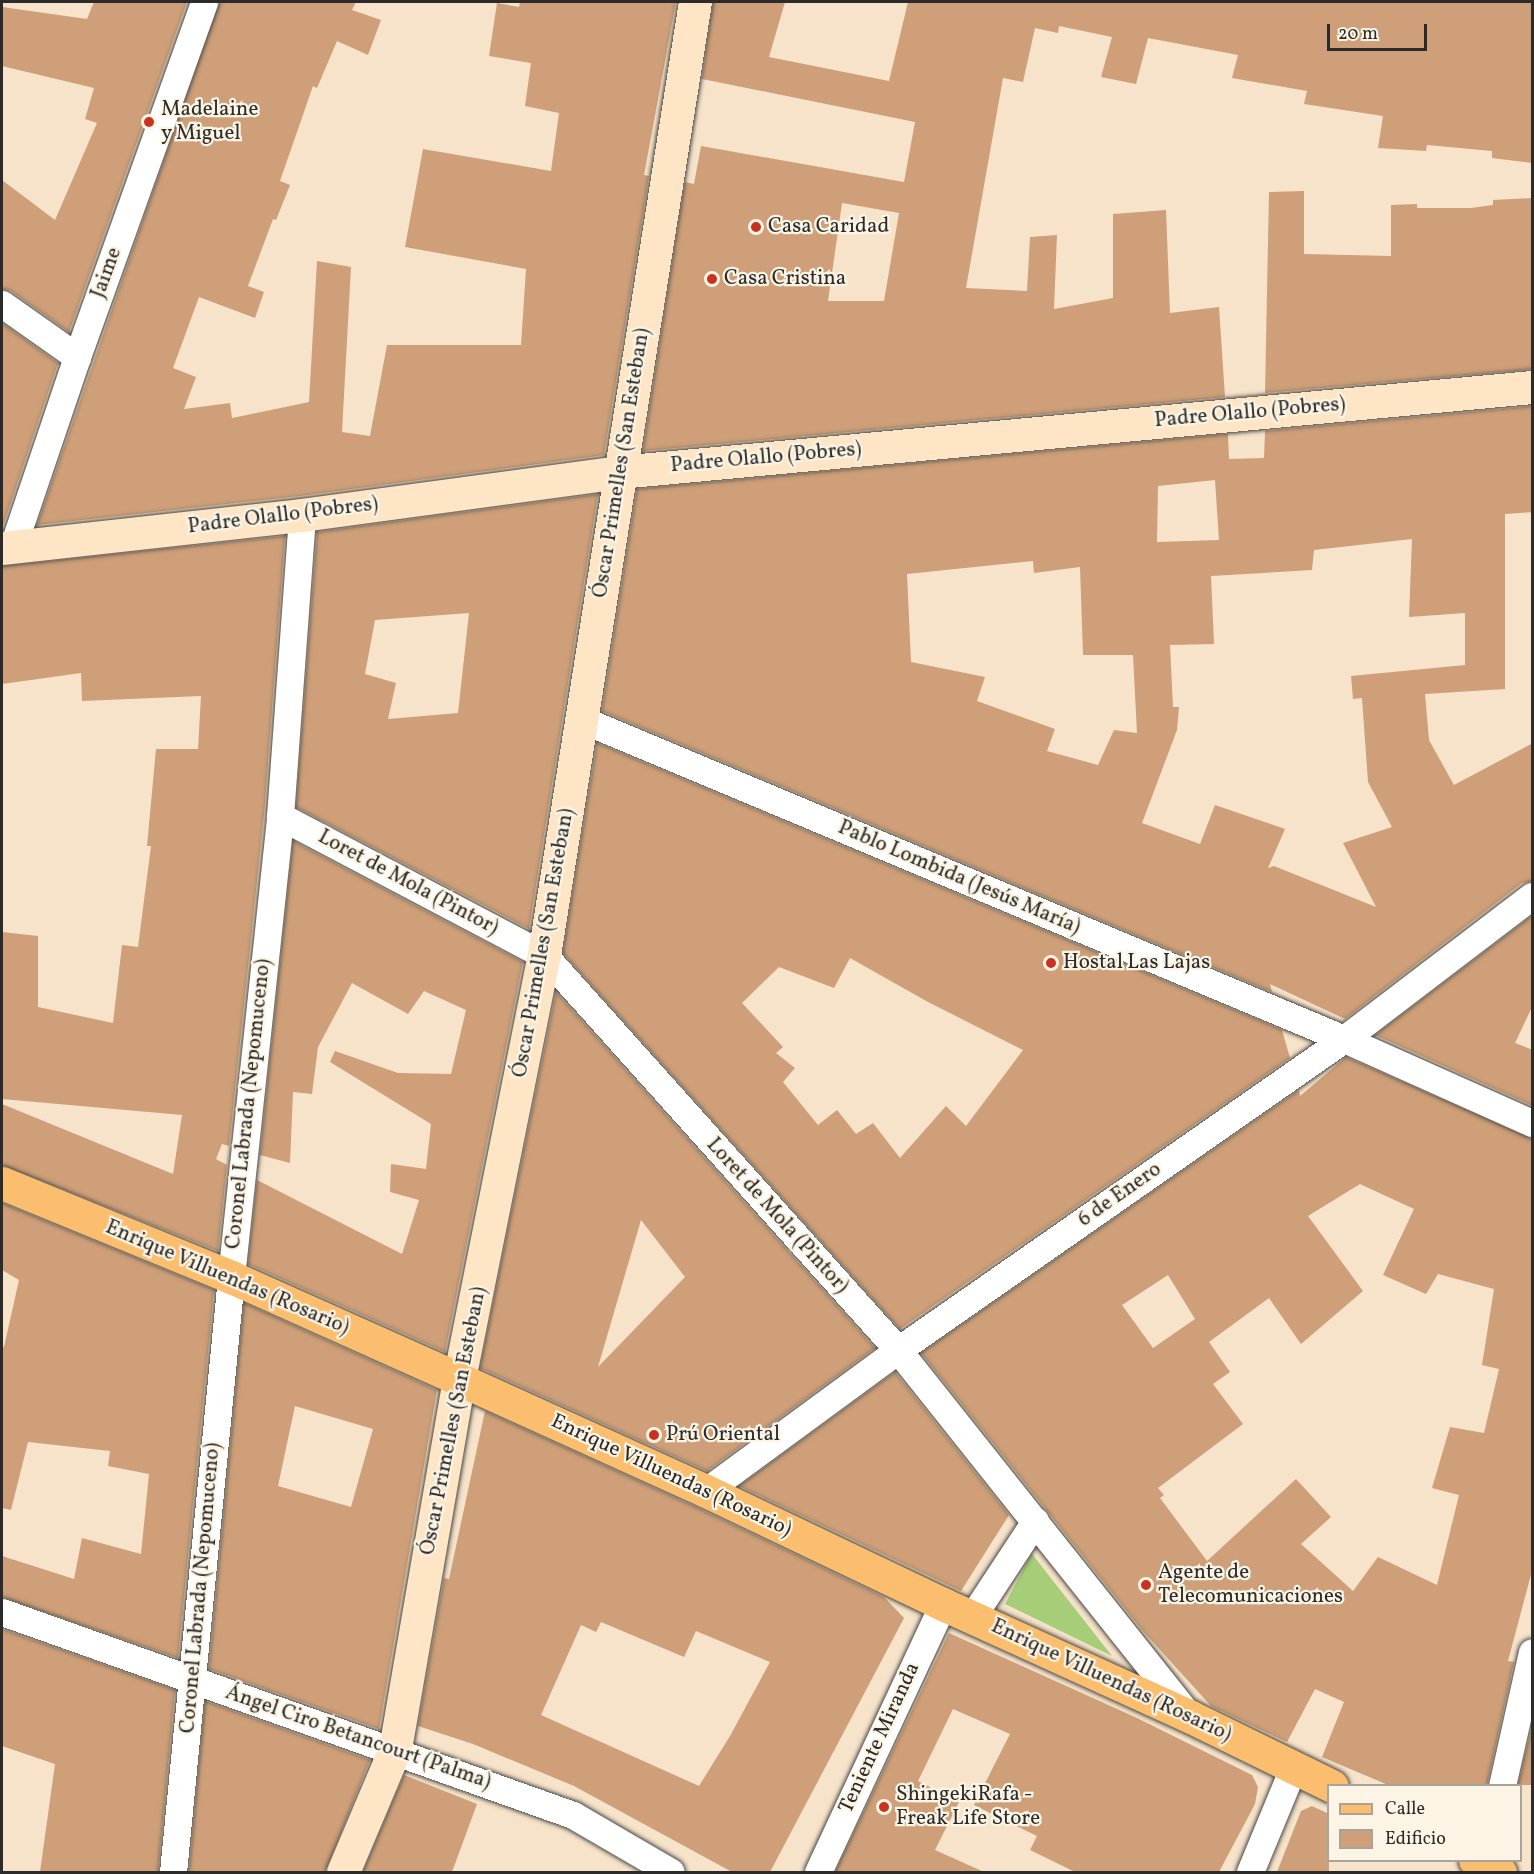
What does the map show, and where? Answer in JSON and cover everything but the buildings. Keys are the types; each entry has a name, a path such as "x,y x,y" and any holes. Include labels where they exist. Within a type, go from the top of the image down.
{"main road":[{"name":"Óscar Primelles (San Esteban)","path":"343,1872 395,1749 459,1379 544,955 695,2"},
{"name":"Padre Olallo (Pobres)","path":"7,547 302,515 619,472 1533,387"},
{"name":"Enrique Villuendas (Rosario)","path":"2,1183 231,1277 459,1379 706,1491 957,1611 1189,1716 1330,1784"}],"street":[{"name":"Jaime","path":"7,547 204,2"},
{"path":"2,304 77,357"},
{"name":"Coronel Labrada (Nepomuceno)","path":"173,1872 231,1277 280,816 302,515"},
{"name":"Pablo Lombida (Jesús María)","path":"583,720 1344,1040 1533,1123"},
{"name":"Loret de Mola (Pintor)","path":"280,816 544,955 898,1350 1189,1716"},
{"name":"6 de Enero","path":"706,1491 898,1350 1344,1040 1533,896"},
{"name":"Teniente Miranda","path":"818,1872 957,1611 1035,1521"},
{"name":"Ángel Ciro Betancourt (Palma)","path":"2,1612 193,1681 395,1749 573,1815 671,1872"},
{"path":"1502,1784 1533,1652"},
{"path":"1250,1872 1294,1766"}],"green space":[{"path":"1032,1554 1112,1656 1005,1604"}],"place":[{"name":"Madelaine y Miguel","path":"149,122"},
{"name":"Casa Caridad","path":"756,227"},
{"name":"Casa Cristina","path":"712,279"},
{"name":"Hostal Las Lajas","path":"1051,963"},
{"name":"Prú Oriental","path":"654,1435"},
{"name":"Agente de Telecomunicaciones","path":"1146,1585"},
{"name":"ShingekiRafa - Freak Life Store","path":"884,1807"}]}
